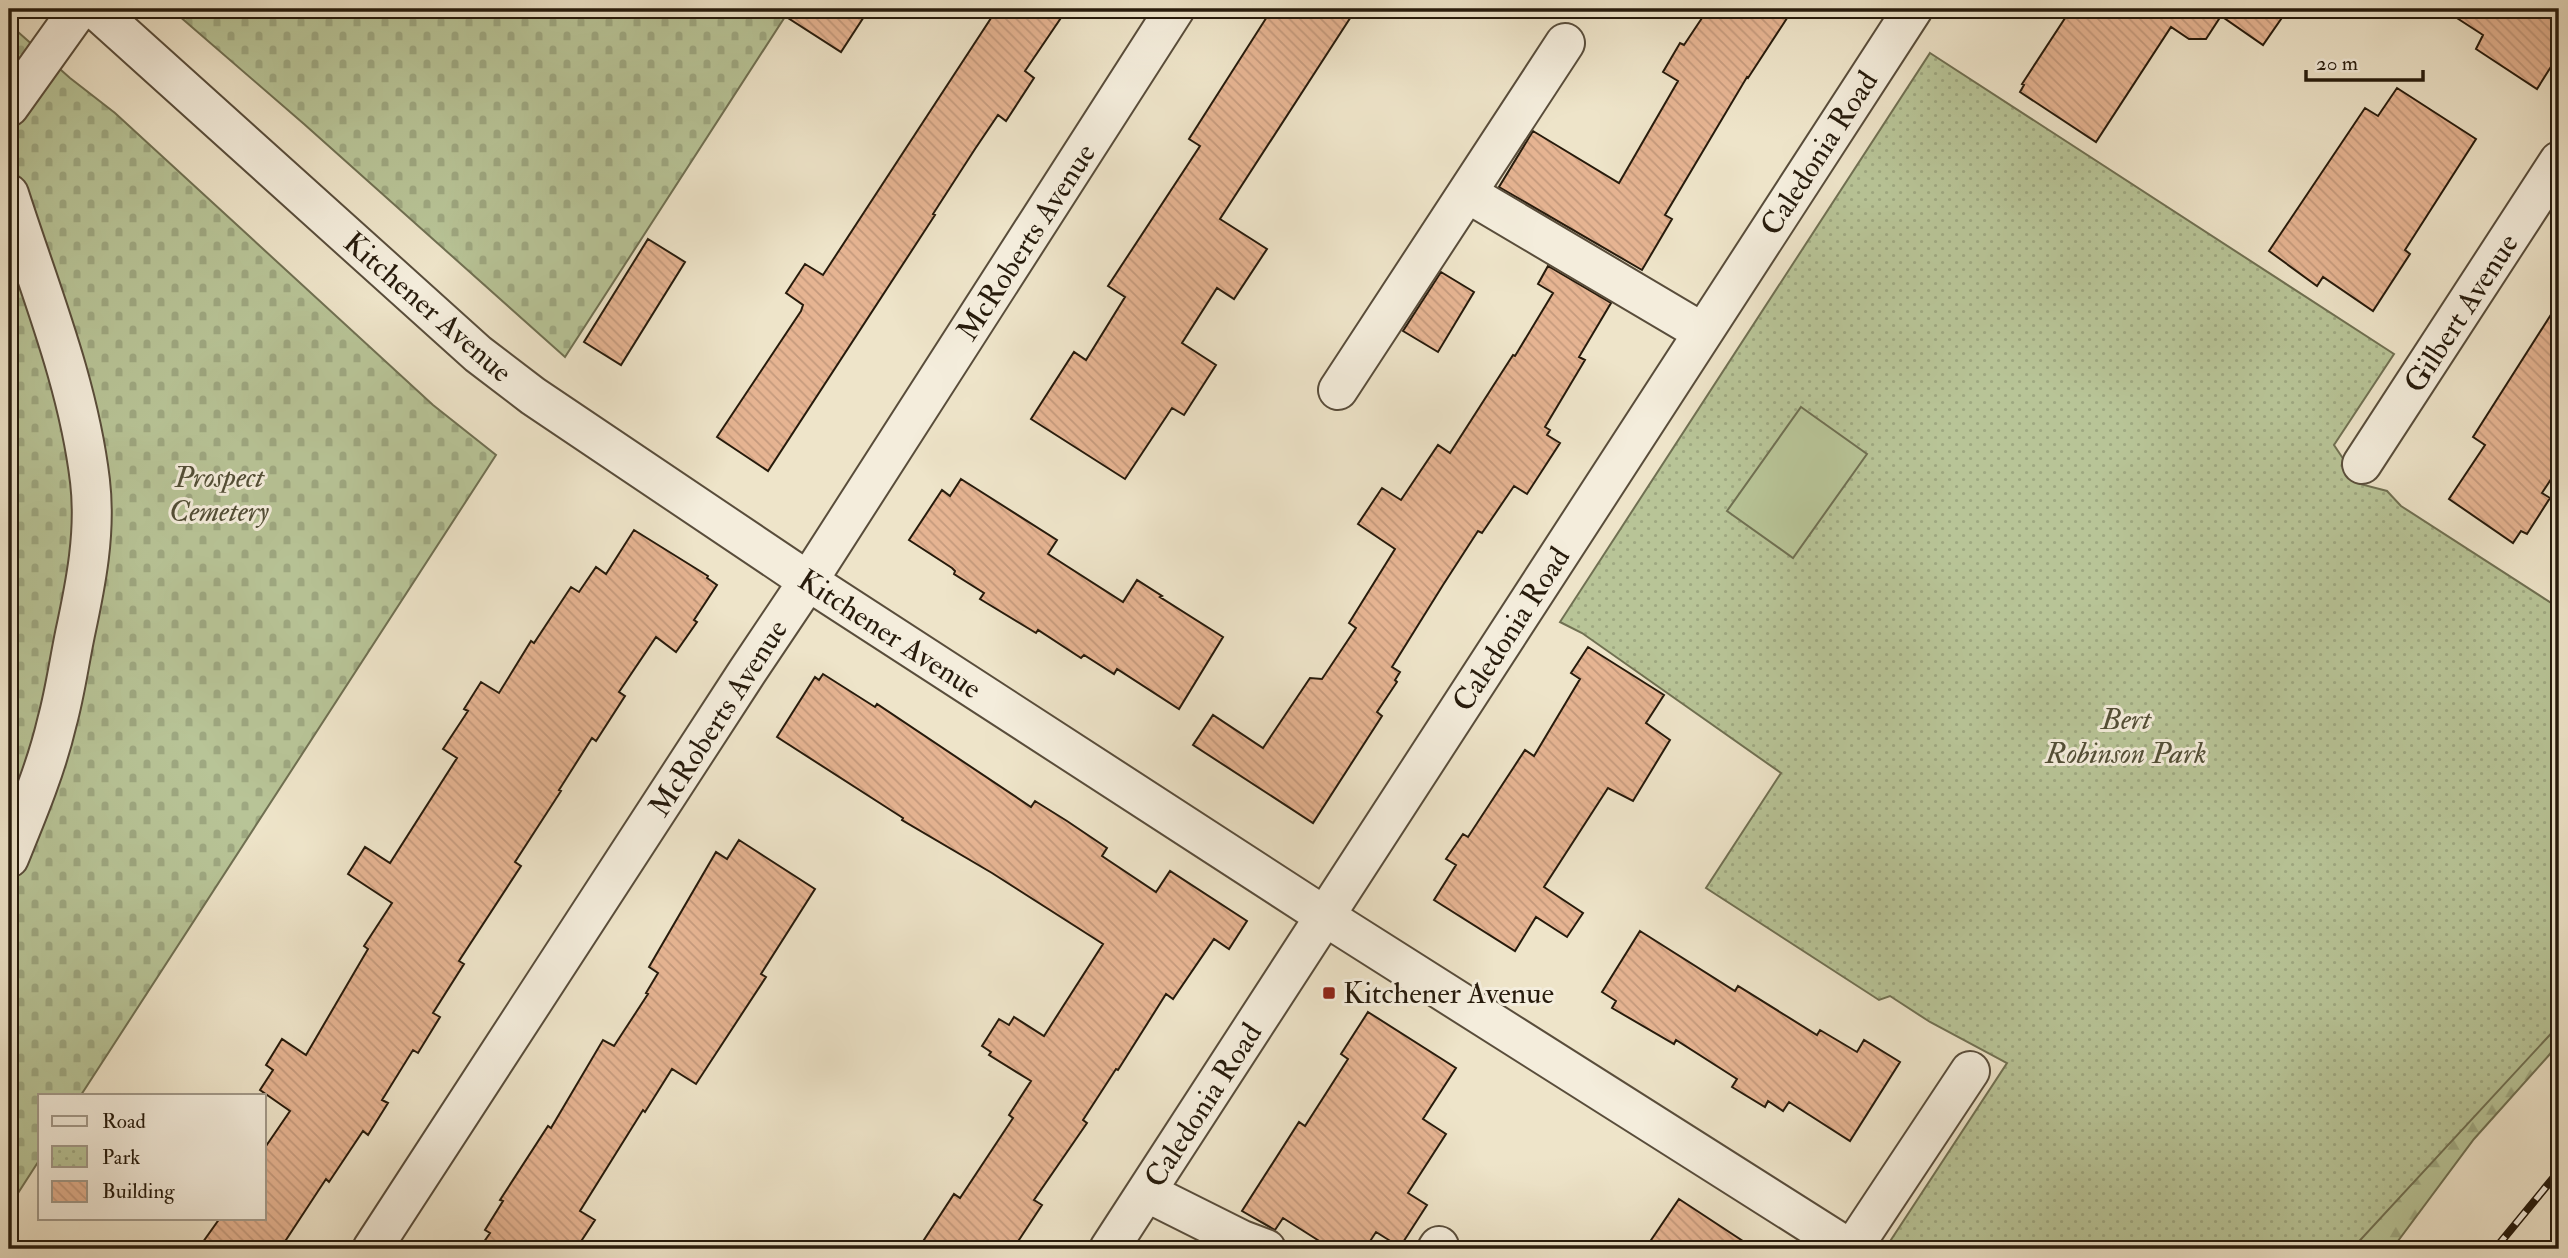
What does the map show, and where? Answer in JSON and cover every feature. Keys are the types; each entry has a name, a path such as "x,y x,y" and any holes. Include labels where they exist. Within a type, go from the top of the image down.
{"street":[{"path":"9,107 79,9"},
{"name":"Kitchener Avenue","path":"94,9 478,354 533,396 808,581 1326,917 1851,1249"},
{"name":"McRoberts Avenue","path":"372,1249 808,581 1175,9"},
{"name":"Caledonia Road","path":"1109,1249 1913,9"},
{"path":"1338,390 1565,43"},
{"name":"Gilbert Avenue","path":"2362,464 2559,161"},
{"path":"1467,193 1703,332"},
{"path":"9,194 61,350 74,398 90,481 92,517 86,580 57,723 44,770 9,858"},
{"path":"1851,1249 1970,1071"},
{"path":"1146,1192 1251,1246"}],"green space":[{"path":"171,9 790,9 565,357"},
{"name":"Prospect Cemetery","path":"9,24 70,78 115,113 433,405 496,455 82,1094 38,1094 38,1162 9,1207"},
{"name":"Bert Robinson Park","path":"1930,53 2394,354 2334,445 2360,484 2387,491 2401,506 2559,608 2559,1025 2352,1249 1885,1249 2007,1063 1930,1022 1890,996 1879,1000 1706,888 1781,773 1582,633 1560,622"},
{"path":"1801,407 1867,454 1793,558 1727,511"},
{"path":"2559,950 2559,1044 2474,1139 2392,1249 2296,1249"}],"building":[{"path":"774,9 869,9 841,52"},
{"path":"997,9 1067,9 1025,71 1034,78 1006,121 998,115 768,471 717,437 801,311 803,305 786,293 805,264 823,275"},
{"path":"1272,9 1356,9 1220,219 1267,249 1234,299 1217,288 1182,343 1216,365 1184,415 1172,408 1125,479 1031,419 1074,352 1086,360 1125,297 1108,286 1200,146 1189,139"},
{"path":"1708,9 1793,9 1747,77 1665,215 1672,219 1642,270 1499,187 1533,131 1619,183 1678,81 1663,72 1680,43 1684,45"},
{"path":"2071,9 2288,9 2263,45 2221,16 2206,39 2189,39 2171,27 2096,142 2020,92 2024,85 2022,84"},
{"path":"2443,9 2559,9 2559,54 2537,89 2476,49 2483,35"},
{"path":"2397,88 2476,139 2405,250 2410,254 2373,311 2323,277 2317,286 2269,251 2365,108 2378,116"},
{"path":"648,239 685,262 621,365 584,342"},
{"path":"1548,266 1611,303 1579,357 1585,360 1545,427 1550,430 1547,435 1560,443 1527,494 1514,486 1482,533 1478,531 1392,667 1400,672 1395,680 1397,682 1377,712 1382,716 1313,823 1193,745 1213,715 1263,748 1310,678 1322,679 1356,628 1349,623 1395,549 1358,524 1382,488 1401,500 1438,445 1450,453 1513,355 1515,356 1553,293 1538,284"},
{"path":"1441,272 1474,292 1438,352 1403,331"},
{"path":"2559,302 2559,467 2542,493 2550,498 2527,534 2521,531 2513,543 2449,499 2485,445 2473,437"},
{"path":"961,479 1057,540 1048,554 1123,602 1137,580 1223,637 1179,709 1117,669 1114,674 1084,655 1081,658 1038,630 1036,633 980,599 984,593 909,540 942,490 950,496"},
{"path":"634,530 708,576 707,578 717,585 694,620 697,622 676,652 656,637 619,692 625,696 596,741 592,738 559,790 561,791 515,862 521,866 459,961 464,964 433,1013 440,1017 418,1053 413,1050 382,1100 388,1103 368,1135 363,1131 329,1182 326,1179 280,1249 198,1249 219,1220 266,1220 266,1146 290,1111 260,1090 273,1070 266,1065 282,1039 306,1055 368,949 364,946 392,903 348,874 365,847 390,863 457,758 443,749 468,711 464,709 481,682 499,693 531,641 534,643 571,587 579,592 596,567 606,574"},
{"path":"1588,647 1664,695 1646,723 1670,740 1633,801 1608,788 1544,887 1583,913 1567,937 1536,917 1515,951 1434,900 1456,865 1446,859 1463,834 1468,837 1525,750 1534,756 1580,679 1571,673"},
{"path":"823,674 875,707 877,704 1031,807 1035,801 1067,821 1107,848 1102,856 1156,892 1170,871 1247,921 1229,949 1214,939 1173,999 1166,994 1083,1120 1087,1123 1034,1200 1042,1205 1013,1249 918,1249 954,1194 960,1198 1013,1118 1009,1115 1031,1081 989,1055 991,1052 982,1046 999,1019 1009,1025 1014,1017 1044,1036 1103,944 992,873 902,820 903,818 777,737 815,677 819,680"},
{"path":"739,840 815,889 761,974 766,977 696,1084 672,1069 645,1112 643,1110 580,1211 595,1220 576,1249 479,1249 490,1233 485,1230 503,1201 500,1200 548,1126 551,1128 603,1040 614,1046 648,994 646,993 658,973 649,967 716,852 727,859"},
{"path":"1640,931 1735,991 1738,986 1817,1035 1820,1030 1857,1052 1864,1040 1900,1062 1850,1141 1789,1102 1783,1111 1768,1101 1765,1107 1732,1087 1737,1079 1676,1040 1674,1044 1612,1008 1616,1001 1602,992"},
{"path":"1368,1012 1456,1068 1423,1119 1446,1134 1408,1193 1427,1205 1400,1247 1376,1232 1365,1249 1332,1249 1283,1218 1275,1230 1242,1211 1299,1122 1305,1126 1348,1059 1341,1054"},
{"path":"1679,1199 1755,1249 1645,1249"}],"railway":[{"path":"2495,1249 2559,1171"}],"place":[{"name":"Kitchener Avenue","path":"1329,993"}]}
